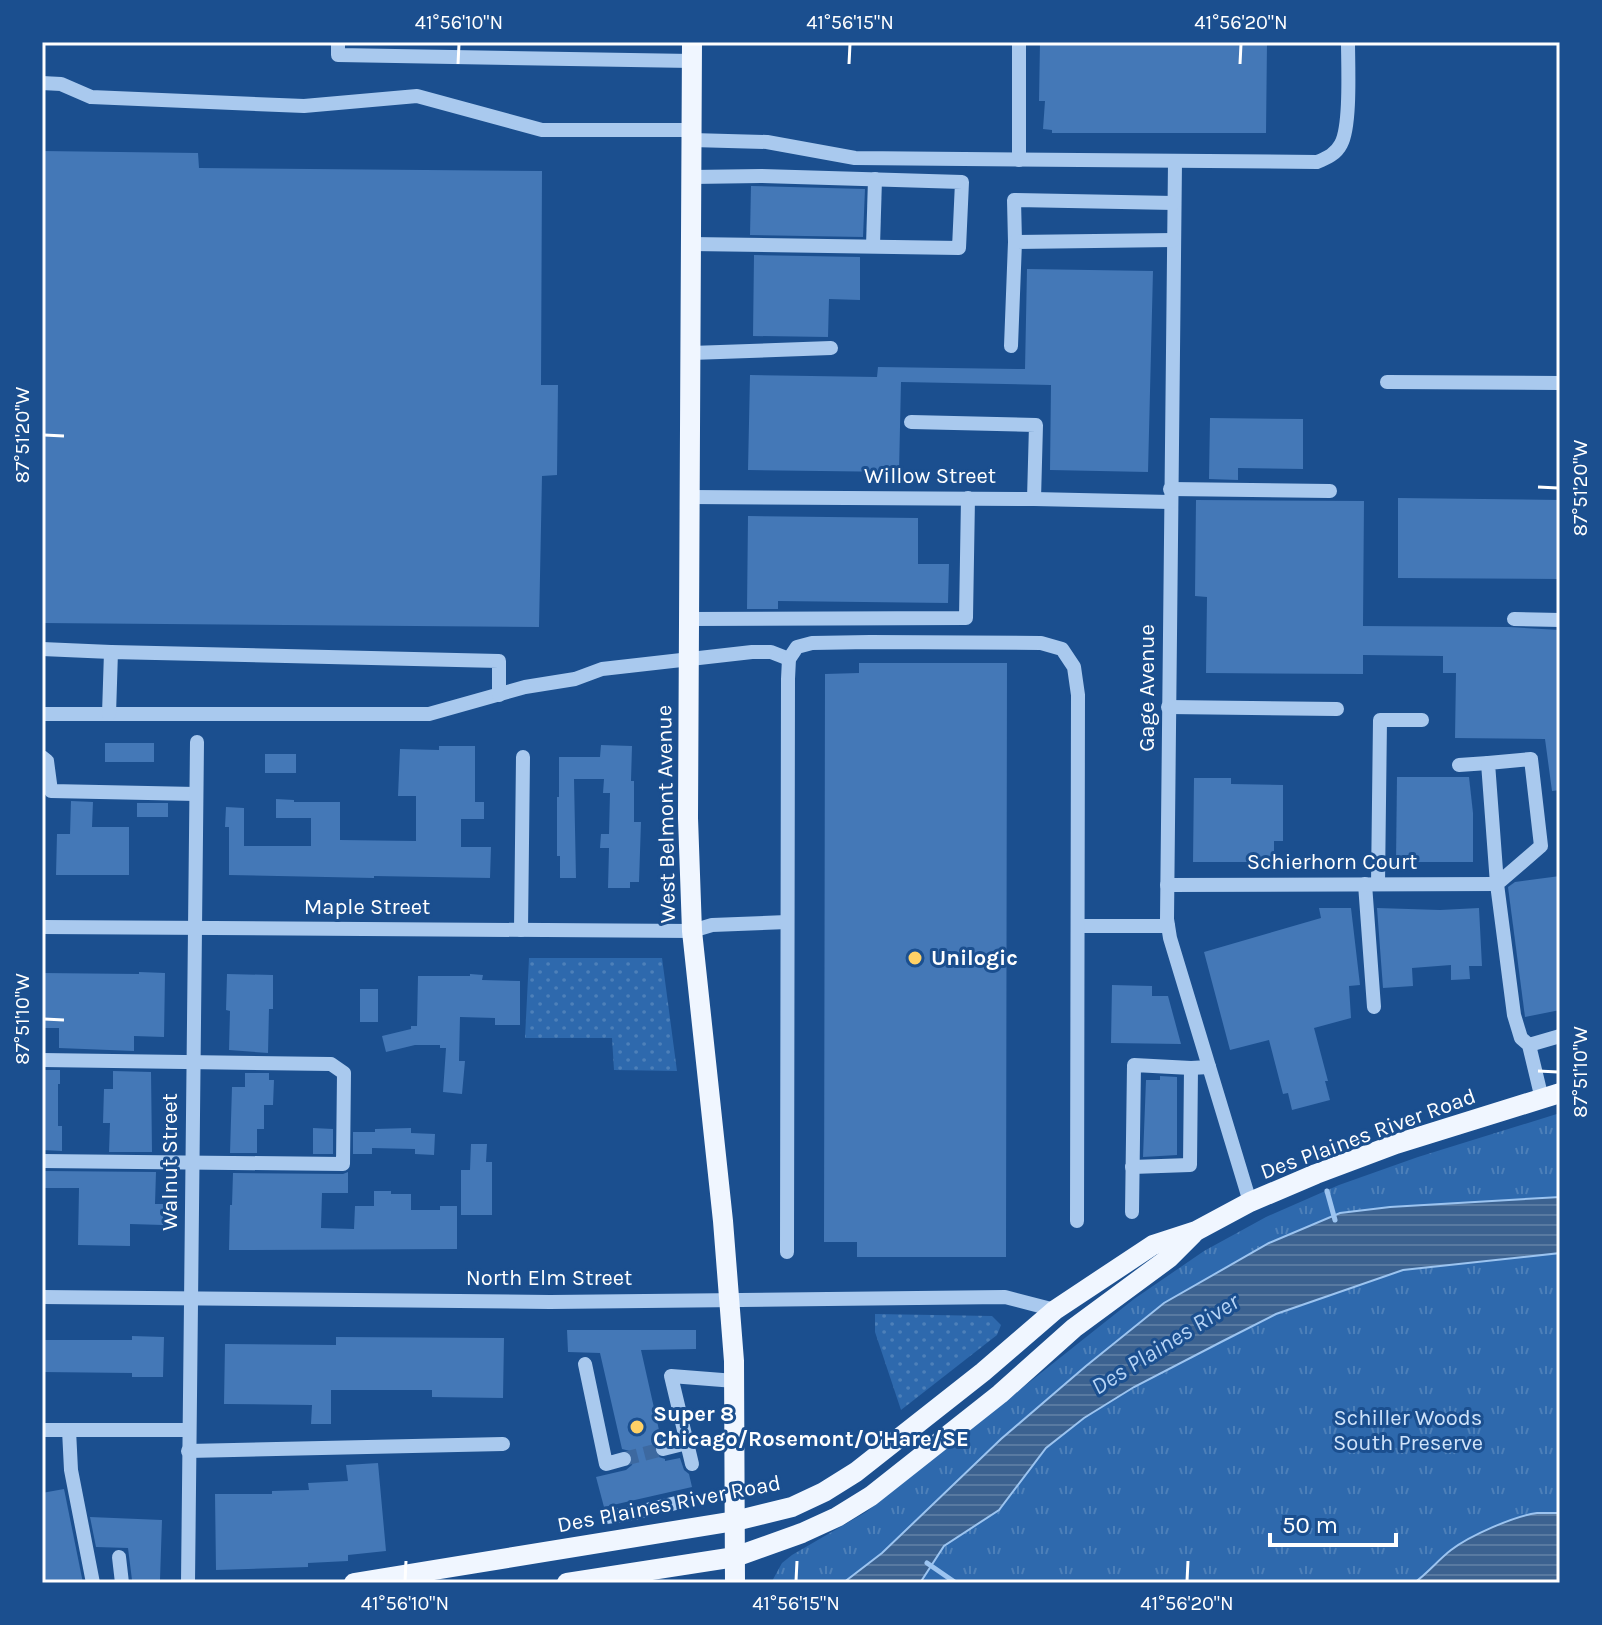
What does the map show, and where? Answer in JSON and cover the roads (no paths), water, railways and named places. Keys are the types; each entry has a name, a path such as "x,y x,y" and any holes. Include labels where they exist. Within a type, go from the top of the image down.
{"main road":[{"name":"West Belmont Avenue","path":"692,52 688,818 692,931 730,1301 735,1381 735,1583"},
{"name":"Des Plaines River Road","path":"354,1583 735,1521 792,1507 856,1472 983,1372 1055,1310 1153,1245 1196,1231 1250,1202 1396,1144 1551,1096"},
{"name":"Des Plaines River Road","path":"567,1583 735,1557 837,1517 871,1496 1000,1394 1074,1328 1169,1258 1196,1231"}],"street":[{"path":"338,42 338,55 692,52"},
{"path":"1019,42 1019,160"},
{"path":"42,83 61,84 91,97 304,106 417,96 542,130 692,135 767,142 855,158 1317,162 1330,157 1341,146 1347,130 1348,42"},
{"name":"Gage Avenue","path":"1175,162 1168,926 1250,1202"},
{"path":"691,244 959,248 962,182 692,177"},
{"path":"873,246 875,179"},
{"path":"1011,346 1014,200 1174,203"},
{"path":"1015,242 1174,240"},
{"path":"691,353 831,348"},
{"path":"1387,382 1560,383"},
{"path":"911,422 1036,425 1034,499"},
{"name":"Willow Street","path":"691,497 1034,499 1330,491"},
{"path":"689,619 966,618 968,498"},
{"path":"1514,619 1560,620"},
{"path":"787,1252 789,659 797,647 829,643 1041,643 1062,649 1074,667 1078,695 1077,1221"},
{"path":"42,649 499,661 499,695"},
{"path":"109,714 111,652"},
{"path":"42,714 429,714 525,687 575,679 602,669 752,652 771,652 789,659"},
{"path":"1168,707 1337,709"},
{"path":"1374,1007 1371,884 1380,720 1422,720"},
{"name":"Walnut Street","path":"188,1583 197,742"},
{"path":"42,757 47,761 51,791 196,794"},
{"path":"521,930 523,757"},
{"path":"1459,765 1531,759 1541,846 1497,884"},
{"path":"1488,763 1497,884 1514,1015 1521,1038 1529,1045 1551,1096"},
{"name":"Schierhorn Court","path":"1167,885 1497,884"},
{"name":"Maple Street","path":"42,927 692,931 712,925 787,922"},
{"path":"1079,926 1168,926"},
{"path":"1529,1045 1560,1036"},
{"path":"42,1060 331,1064 344,1073 343,1164 42,1161"},
{"path":"1132,1212 1134,1065 1209,1067"},
{"path":"1132,1167 1190,1165 1191,1068"},
{"name":"North Elm Street","path":"42,1297 550,1302 1005,1297 1055,1310"},
{"path":"585,1364 606,1464 624,1459"},
{"path":"692,1464 671,1376 735,1381"},
{"path":"42,1430 189,1430"},
{"path":"69,1430 71,1470 93,1583"},
{"path":"663,1449 687,1443"},
{"path":"188,1451 503,1444"},
{"path":"606,1517 676,1503"},
{"path":"630,1514 635,1537"},
{"path":"119,1557 122,1583"}],"water":[{"name":"Des Plaines River","path":"1560,1197 1560,1253 1403,1270 1276,1314 1134,1387 1084,1418 1046,1448 999,1510 944,1546 920,1583 843,1583 882,1553 1001,1439 1164,1303 1269,1243 1340,1213"},
{"path":"1537,1513 1560,1513 1560,1583 1414,1583 1451,1550 1469,1539 1504,1522"}],"waterway":[{"path":"1327,1191 1335,1220"},
{"path":"927,1563 956,1583"}],"tunnel":[{"path":"624,1459 663,1449"}],"place":[{"name":"Unilogic","path":"915,958"},
{"name":"Super 8 Chicago/Rosemont/O'Hare/SE","path":"637,1427"}],"park label":[{"name":"Schiller Woods South Preserve","path":"1408,1430"}]}
